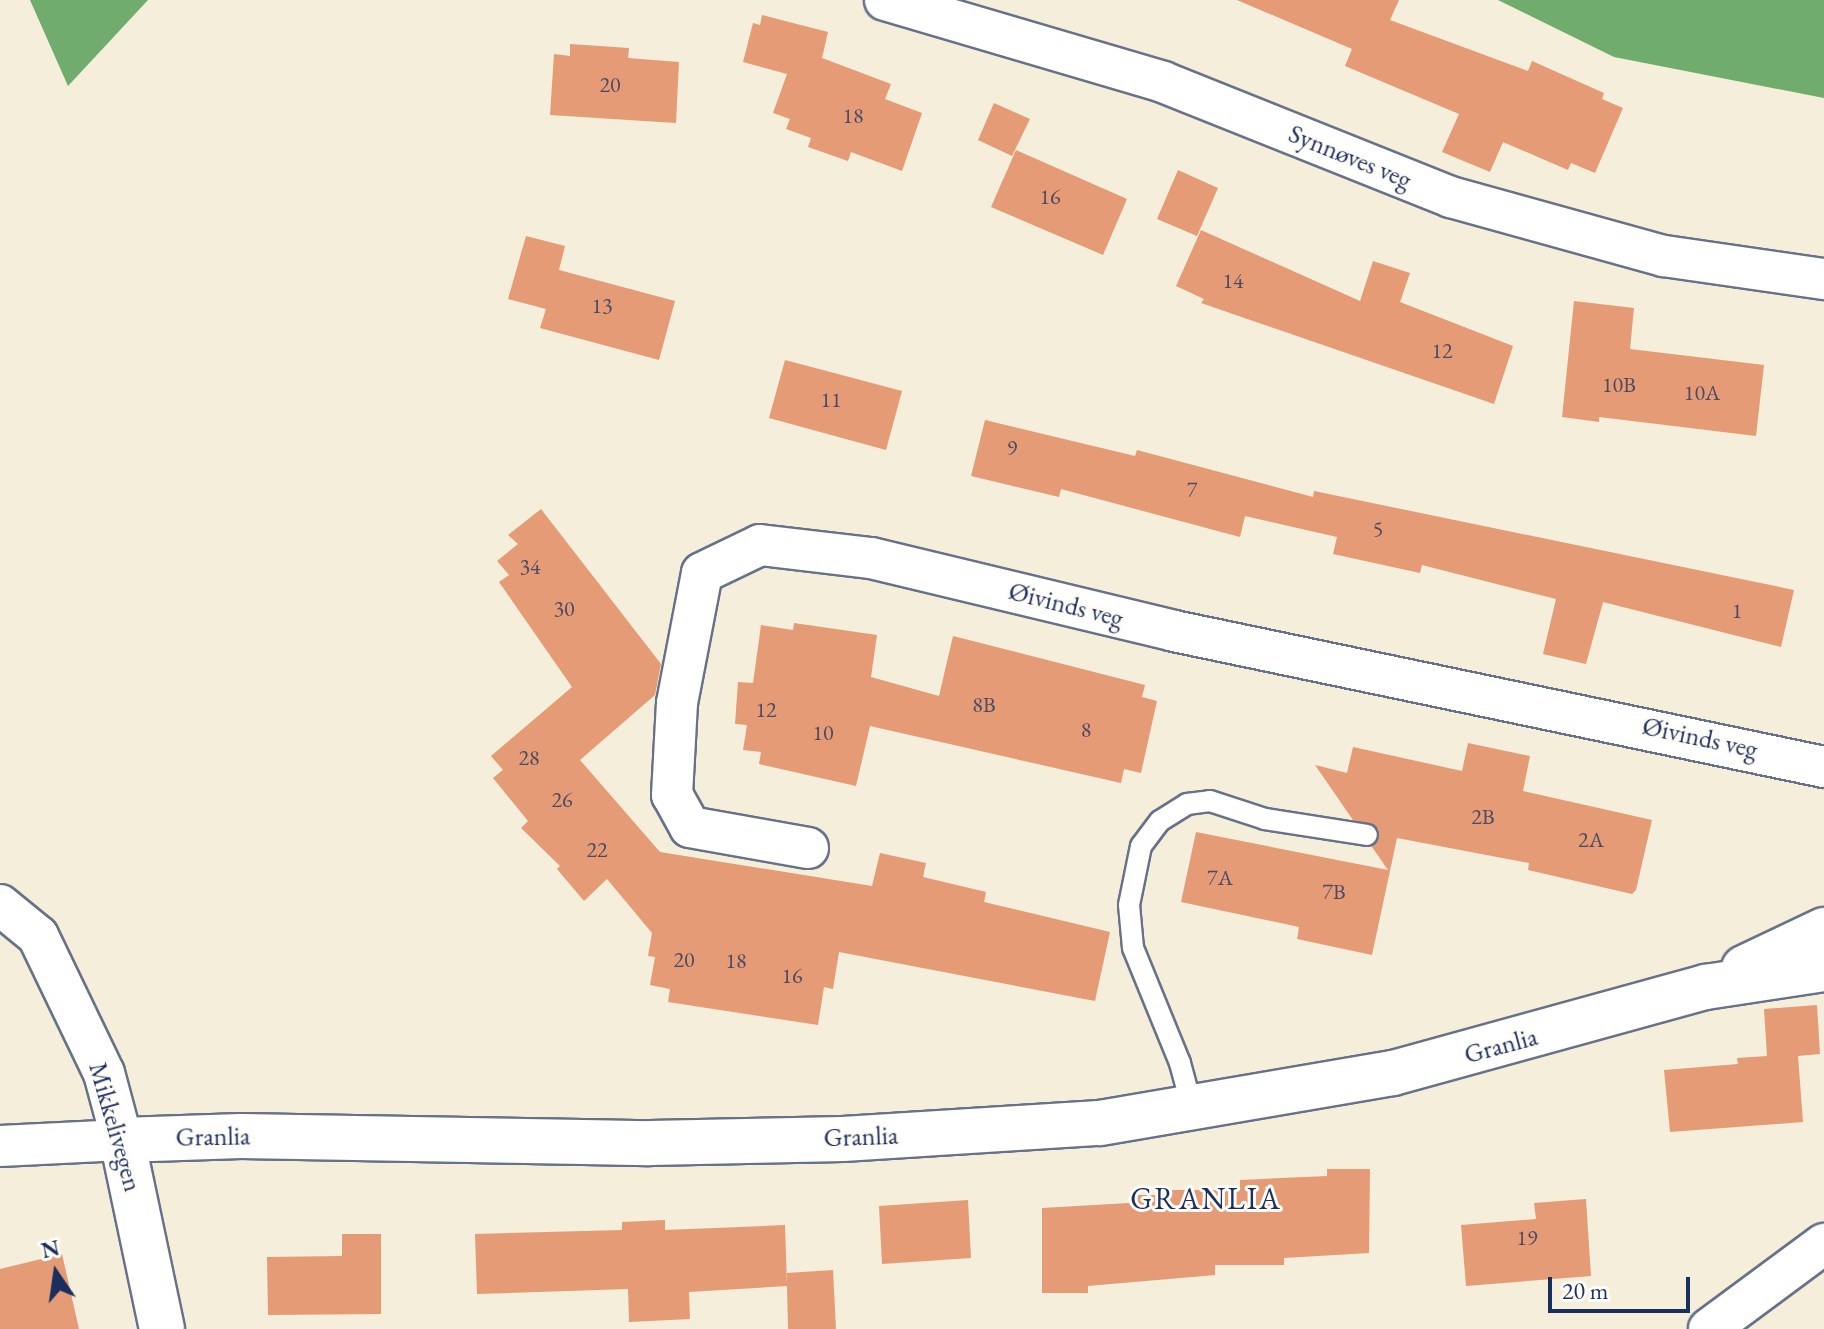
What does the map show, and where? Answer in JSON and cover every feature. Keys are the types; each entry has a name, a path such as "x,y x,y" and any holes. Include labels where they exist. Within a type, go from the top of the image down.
{"street":[{"name":"Synnøves veg","path":"885,0 1163,82 1451,197 1664,256 1824,279"},
{"name":"Øivinds veg","path":"808,848 690,827 672,795 677,703 702,573 760,545 871,558 1174,631 1818,762"},
{"name":"Mikkelivegen","path":"0,905 38,936 104,1073 122,1140 162,1329"},
{"name":"Granlia","path":"1706,987 1824,930"},
{"name":"Granlia","path":"0,1146 122,1140 843,1139 1100,1123 1193,1111 1487,1051 1706,987 1824,969"},
{"path":"1709,1329 1824,1244"}],"lane":[{"path":"1193,1111 1180,1063 1133,948 1129,905 1141,846 1160,821 1187,804 1210,801 1265,819 1367,835"}],"green space":[{"path":"30,0 148,0 68,86"},
{"path":"1498,0 1824,0 1824,98 1614,57"}],"building":[{"path":"1237,0 1399,0 1390,20 1528,71 1532,61 1604,93 1602,99 1623,108 1595,173 1571,163 1568,170 1503,142 1490,172 1442,152 1459,114 1345,66 1352,49"},
{"path":"762,15 828,32 822,58 891,84 885,99 922,113 902,171 851,152 848,161 808,147 811,138 786,129 790,119 773,113 787,74 743,62 753,23 760,25"},
{"path":"570,44 629,48 628,58 679,62 676,123 550,115 554,54 570,56"},
{"path":"994,103 1030,119 1012,156 978,140"},
{"path":"1016,150 1127,199 1103,255 991,207"},
{"path":"1178,170 1218,188 1197,236 1157,219"},
{"path":"1201,230 1360,301 1373,261 1410,273 1400,302 1513,346 1494,404 1201,303 1204,299 1176,286"},
{"path":"526,236 565,246 559,270 675,301 659,360 540,328 546,309 508,299"},
{"path":"1574,301 1634,308 1630,349 1764,365 1756,436 1599,417 1599,422 1562,417"},
{"path":"785,360 902,391 886,450 769,418"},
{"path":"985,420 1135,456 1137,450 1313,497 1314,491 1794,590 1781,647 1603,602 1586,664 1543,654 1556,599 1422,565 1420,573 1333,554 1337,537 1245,516 1240,537 1061,489 1059,497 971,476"},
{"path":"541,509 661,664 655,695 580,760 660,852 872,886 880,853 926,863 923,877 986,892 984,902 1110,932 1095,1001 839,952 833,989 824,987 818,1025 668,1002 670,989 650,985 655,957 648,956 652,933 607,879 584,901 557,869 560,866 521,828 528,821 493,778 503,770 491,756 572,687 499,582 509,575 497,561 518,544 508,535"},
{"path":"794,623 877,635 871,677 939,696 953,636 1145,685 1142,697 1157,701 1141,773 1124,769 1121,783 870,726 856,786 759,764 761,752 743,750 747,725 735,724 738,682 753,683 761,625 793,630"},
{"path":"1468,743 1530,756 1523,791 1652,820 1636,890 1632,894 1528,870 1529,863 1397,838 1372,955 1297,939 1299,927 1181,902 1196,832 1388,870 1372,847 1379,830 1353,820 1315,765 1347,773 1353,747 1462,771"},
{"path":"1817,1005 1820,1054 1798,1056 1803,1122 1670,1132 1664,1070 1738,1064 1737,1058 1767,1056 1764,1009"},
{"path":"1327,1169 1370,1169 1369,1253 1284,1258 1284,1265 1215,1265 1215,1275 1088,1286 1088,1293 1042,1293 1042,1208 1129,1203 1129,1195 1172,1195 1172,1190 1240,1190 1240,1180 1327,1176"},
{"path":"1586,1199 1591,1276 1466,1286 1461,1225 1536,1219 1534,1203"},
{"path":"968,1200 971,1258 882,1264 879,1206"},
{"path":"665,1220 665,1230 785,1225 787,1285 787,1273 833,1270 836,1329 788,1329 787,1286 689,1292 690,1319 629,1322 628,1289 477,1294 475,1234 622,1230 622,1222"},
{"path":"342,1234 381,1234 381,1314 268,1315 267,1257 342,1256"},
{"path":"62,1254 79,1329 0,1329 0,1269"}],"district":[{"name":"GRANLIA","path":"1206,1199"}]}
